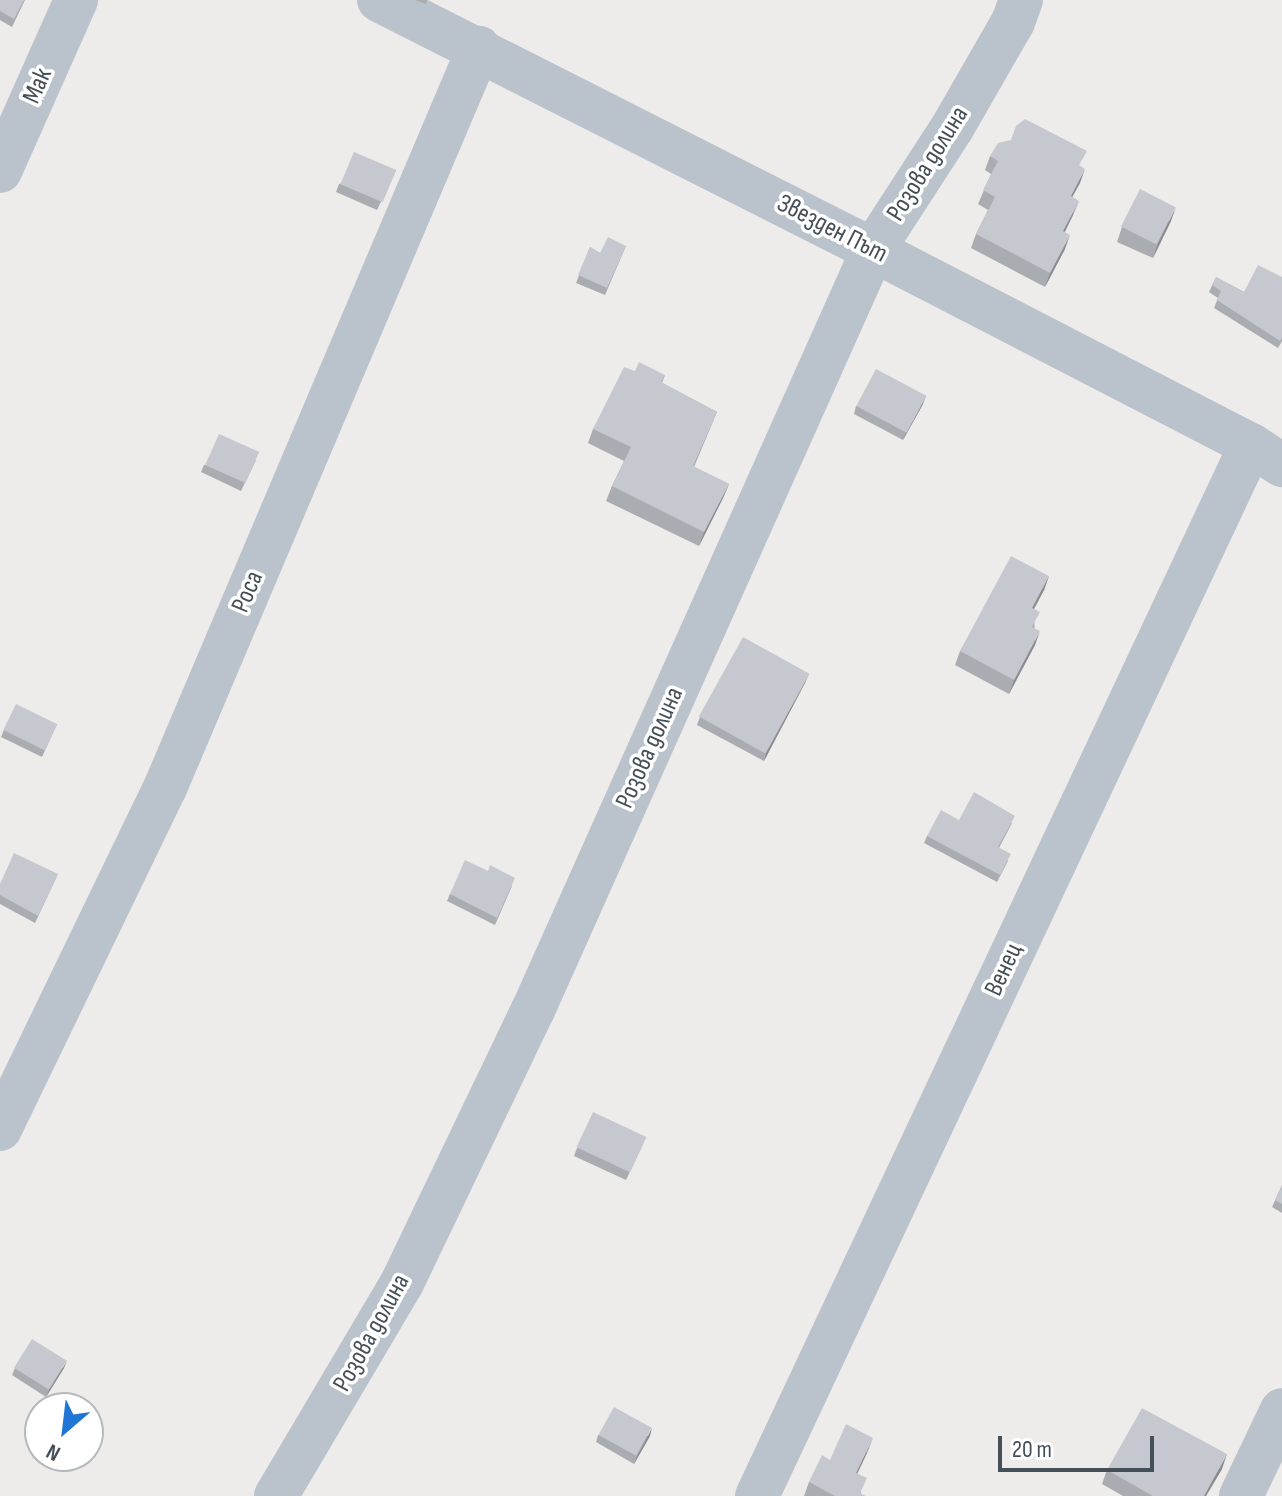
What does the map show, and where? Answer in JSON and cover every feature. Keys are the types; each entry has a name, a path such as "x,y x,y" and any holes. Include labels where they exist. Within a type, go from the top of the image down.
{"street":[{"name":"Мак","path":"0,171 76,0"},
{"name":"Звезден Път","path":"379,0 479,48 1267,455"},
{"name":"Розова долина","path":"276,1496 402,1283 520,1038 873,250 952,128 1013,22 1021,0"},
{"name":"Роса","path":"0,1129 165,788 479,48"},
{"name":"Венец","path":"757,1496 1267,455"},
{"path":"1241,1496 1282,1410"}],"building":[{"path":"0,0 24,0 14,19 0,11"},
{"path":"1025,119 1087,151 1079,165 1085,169 1071,196 1079,201 1063,231 1070,235 1050,273 976,234 995,197 983,190 998,161 990,156 998,143 1011,140 1016,126"},
{"path":"354,152 396,170 383,202 340,184"},
{"path":"1140,189 1176,207 1157,245 1121,226"},
{"path":"608,237 626,246 607,288 578,275 590,247 600,253"},
{"path":"1258,265 1282,277 1280,341 1217,300 1221,291 1212,285 1216,277 1244,292"},
{"path":"639,362 665,375 661,382 717,412 693,466 729,484 704,532 612,486 631,447 593,429 624,367 635,371"},
{"path":"876,369 926,396 907,433 856,406"},
{"path":"219,434 259,452 245,483 205,465"},
{"path":"1011,556 1049,576 1032,608 1040,612 1032,627 1040,631 1014,680 960,651"},
{"path":"743,637 809,674 765,753 699,717"},
{"path":"16,704 57,724 45,750 3,730"},
{"path":"974,792 1015,816 998,847 1011,854 1000,875 927,836 941,810 959,820"},
{"path":"14,853 58,874 38,916 0,895 0,884"},
{"path":"465,860 488,871 490,865 515,878 497,918 450,894"},
{"path":"593,1112 646,1137 630,1172 577,1147"},
{"path":"1282,1185 1282,1204 1275,1200"},
{"path":"32,1339 67,1361 49,1390 14,1368"},
{"path":"614,1407 652,1428 636,1456 598,1435"},
{"path":"1142,1408 1227,1454 1204,1496 1153,1496 1107,1470"},
{"path":"846,1424 873,1438 856,1473 867,1478 860,1493 865,1496 835,1496 809,1482 822,1455 830,1460"}]}
